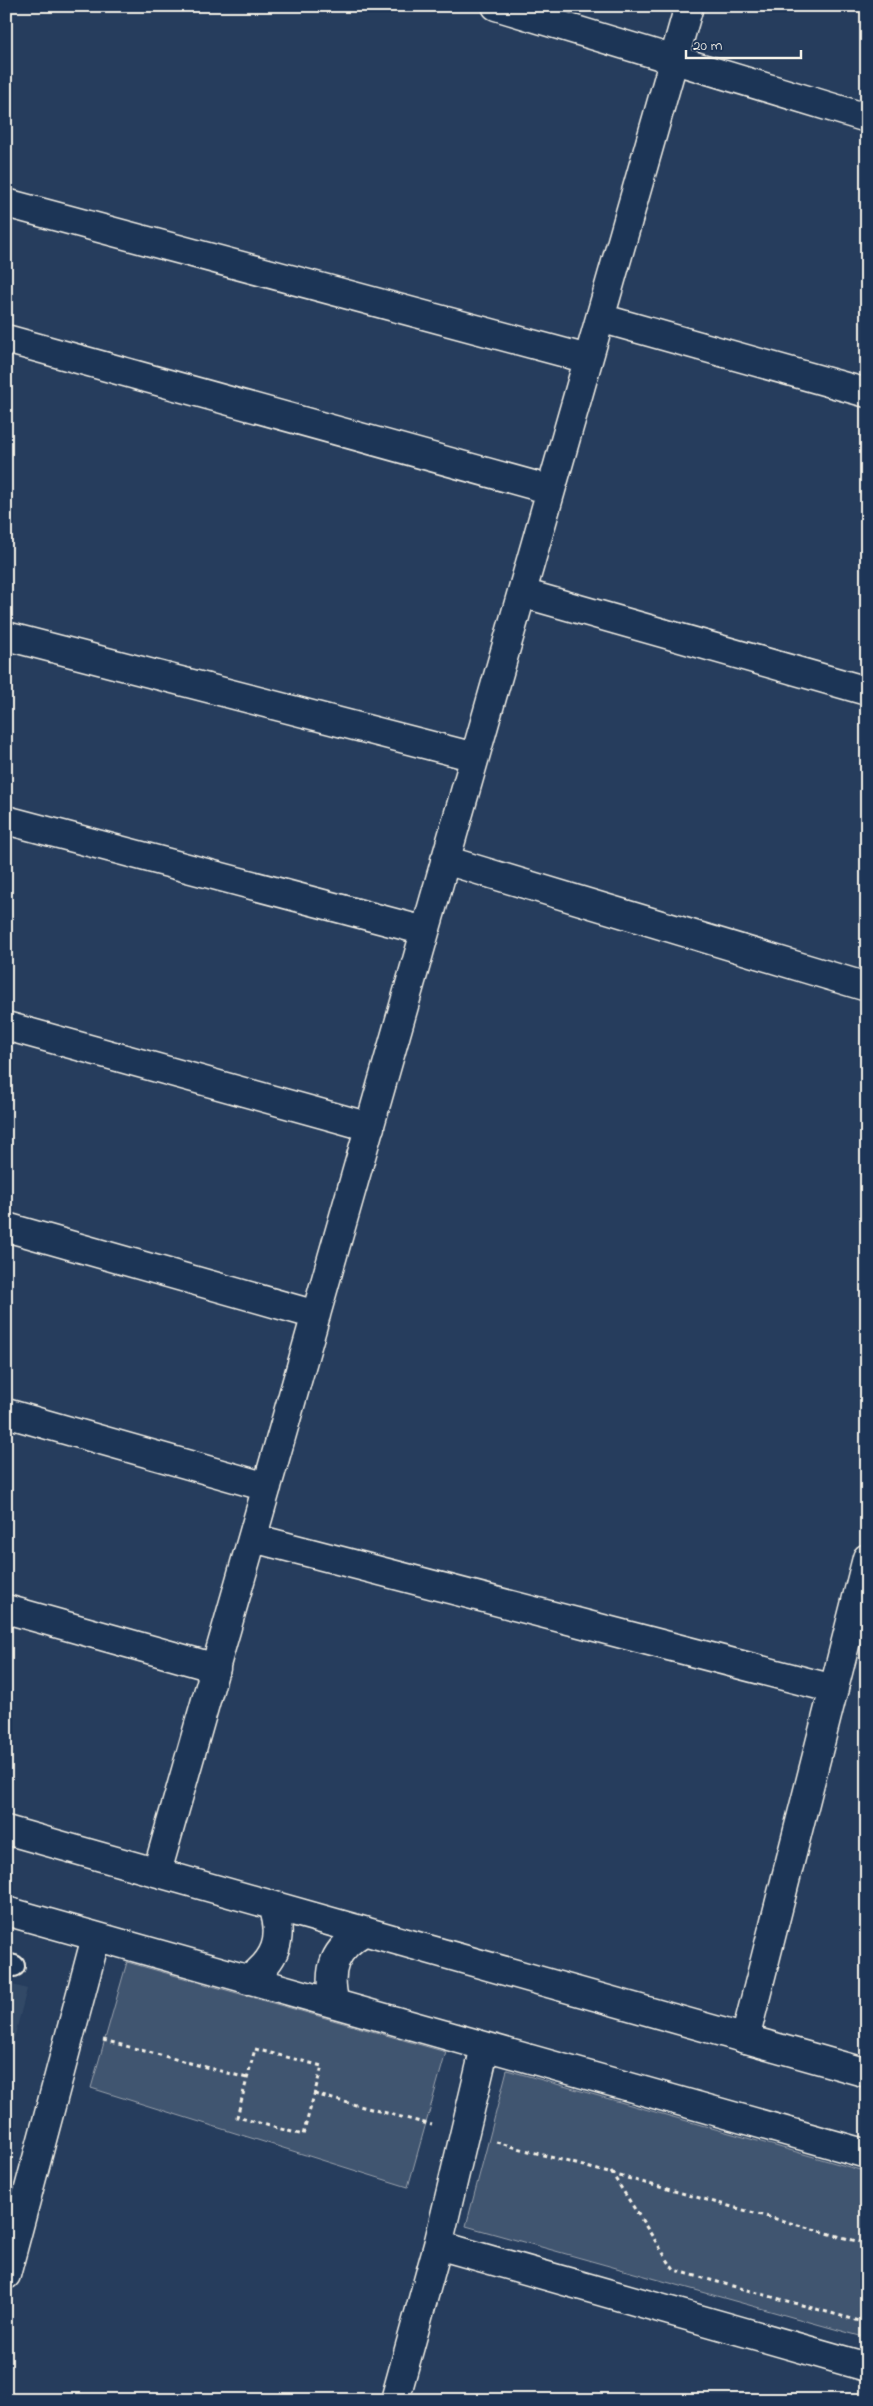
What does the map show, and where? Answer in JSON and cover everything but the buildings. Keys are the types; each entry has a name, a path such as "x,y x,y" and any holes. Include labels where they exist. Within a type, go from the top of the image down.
{"street":[{"path":"496,6 867,118"},
{"path":"157,1872 688,6"},
{"path":"6,203 588,359"},
{"path":"600,318 867,393"},
{"path":"6,339 551,490"},
{"path":"522,593 867,691"},
{"path":"6,636 475,757"},
{"path":"6,820 425,931"},
{"path":"446,860 867,986"},
{"path":"6,1026 370,1127"},
{"path":"6,1227 316,1315"},
{"path":"6,1413 267,1486"},
{"path":"253,1538 834,1689"},
{"path":"745,2039 867,1558"},
{"path":"6,1609 216,1668"},
{"path":"6,1830 867,2073"},
{"path":"248,1980 262,1970 272,1956 278,1939 279,1922 273,1906"},
{"path":"6,1911 867,2154"},
{"path":"335,2004 330,1987 331,1970 338,1954 350,1940 365,1931"},
{"path":"6,2276 96,1937"},
{"path":"396,2400 438,2244 485,2046"},
{"path":"438,2244 867,2367"}],"path":[{"path":"71,2032 247,2078"},
{"path":"255,2049 322,2066 314,2094 303,2135 237,2117 255,2049"},
{"path":"314,2094 610,2172 867,2244"},
{"path":"610,2172 674,2270 867,2323"}],"shaded area":[{"path":"127,1962 446,2052 408,2187 91,2088"},
{"path":"6,1983 27,1989 6,2069"},
{"path":"507,2070 867,2172 867,2338 466,2226"}]}
